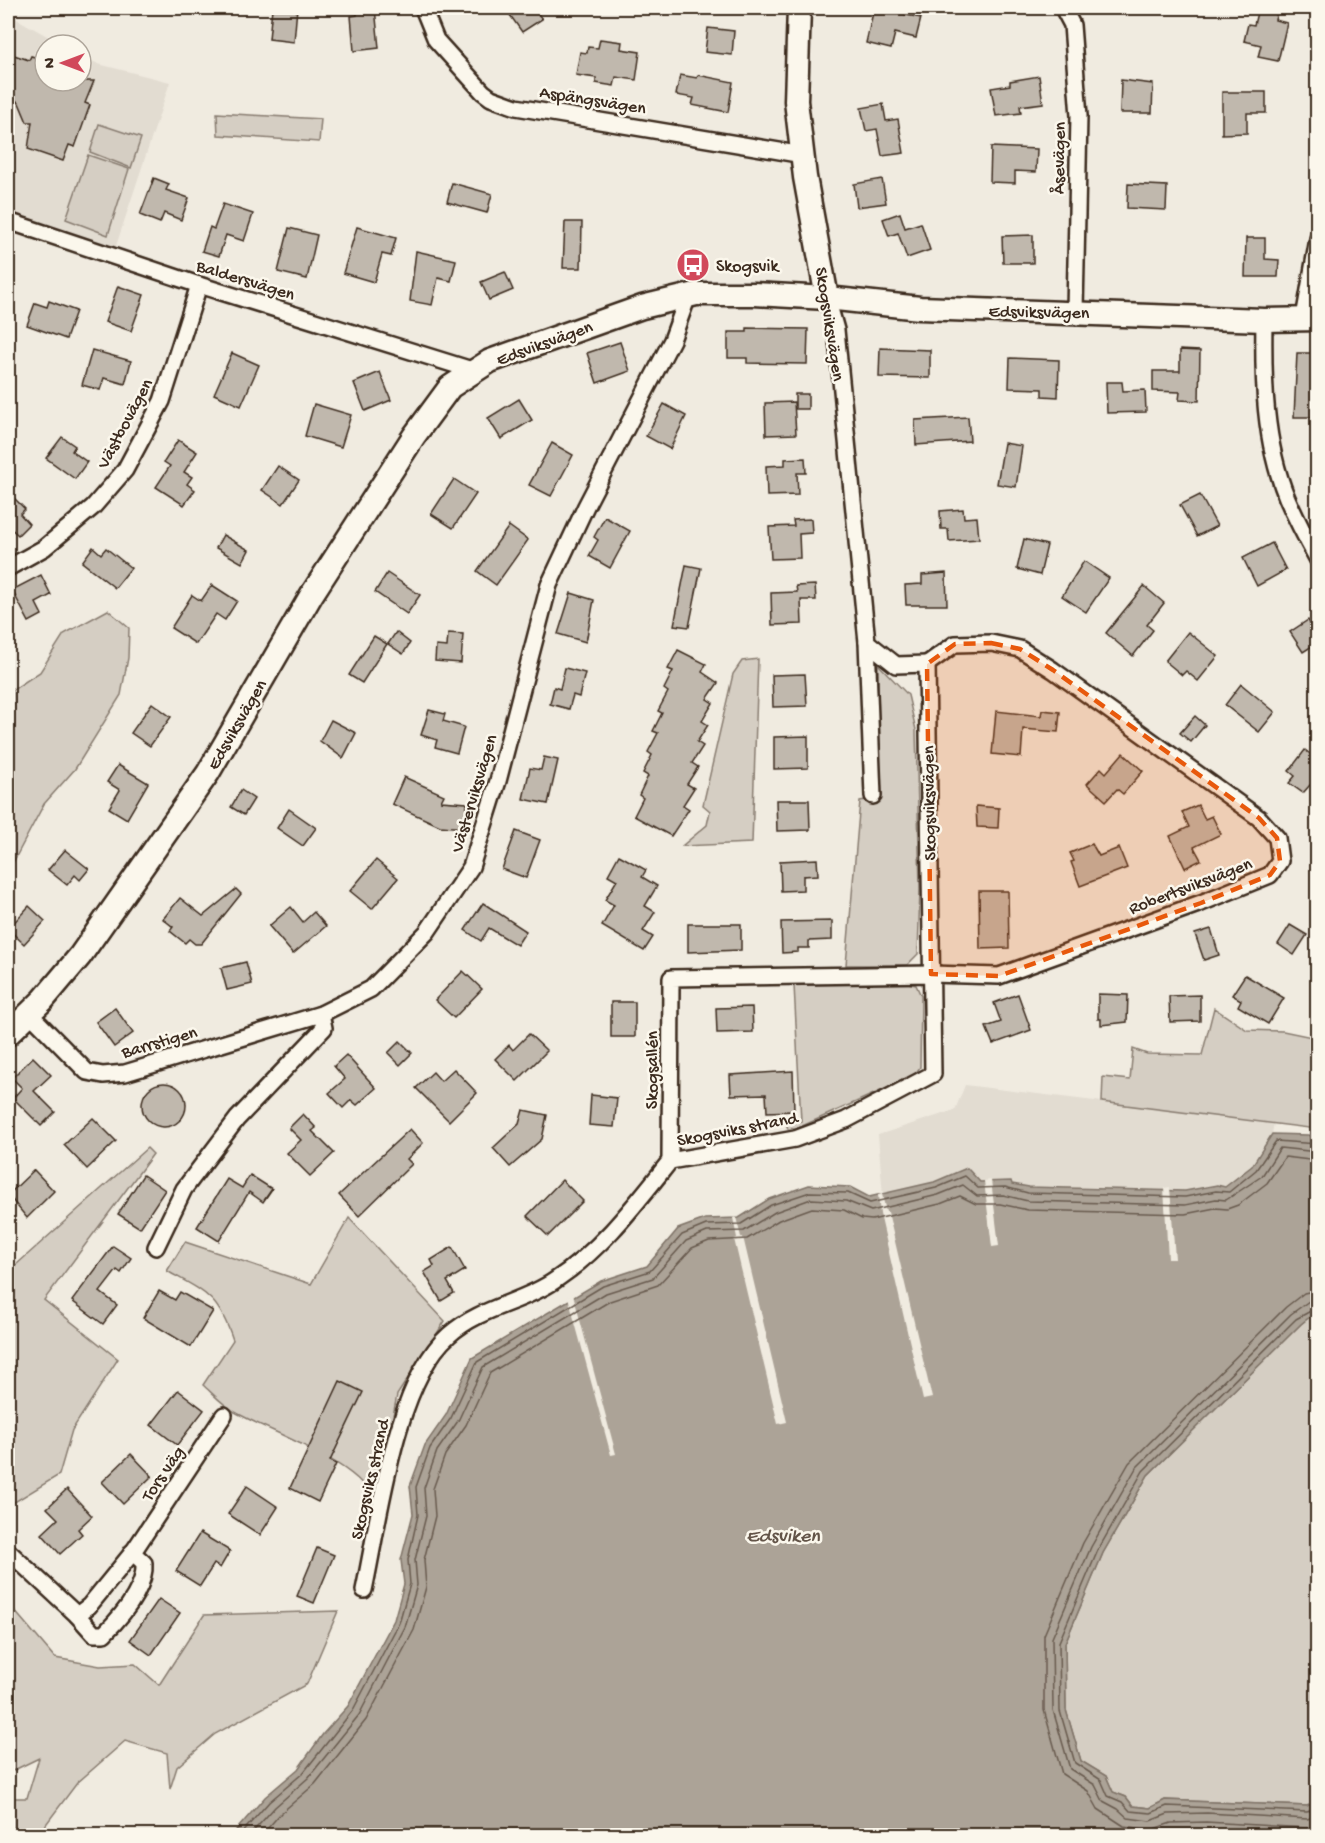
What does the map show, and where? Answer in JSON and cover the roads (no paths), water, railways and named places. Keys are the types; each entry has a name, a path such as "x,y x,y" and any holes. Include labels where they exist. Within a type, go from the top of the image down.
{"street":[{"name":"Aspängsvägen","path":"423,8 436,40 491,98 516,107 803,155"},
{"name":"Skogsviksvägen","path":"799,8 795,101 827,298 836,330 867,642 873,796"},
{"name":"Åsevägen","path":"1064,8 1072,26 1079,116 1074,311"},
{"name":"Baldersvägen","path":"8,221 199,285 475,371"},
{"path":"1311,318 1317,239"},
{"name":"Västbovägen","path":"8,568 44,548 93,507 124,470 162,401 199,285"},
{"name":"Edsviksvägen","path":"8,1034 80,956 208,772 318,584 414,436 450,387 490,361 642,308 688,296 754,294 827,298 920,308 1074,311 1264,320 1311,318"},
{"name":"Västerviksvägen","path":"321,1014 371,989 427,932 471,867 498,781 549,585 585,506 672,340 688,296"},
{"path":"1264,320 1263,369 1272,451 1287,497 1317,561"},
{"path":"867,642 896,665 927,664"},
{"name":"Robertsviksvägen","path":"671,978 931,974 999,976 1201,903 1270,875 1280,861 1277,837 1259,818 1053,670 1020,649 991,643 956,644 927,664"},
{"name":"Skogsviksvägen","path":"927,664 931,974"},
{"name":"Skogsviks strand","path":"364,1590 399,1426 424,1366 448,1335 486,1310 552,1283 602,1244 670,1161 795,1140 846,1120 933,1074 931,974"},
{"name":"Skogsallén","path":"670,1161 671,978"},
{"name":"Barrstigen","path":"29,1013 87,1072 104,1075 125,1073 321,1014"},
{"path":"156,1247 184,1189 237,1119 324,1028 321,1014"},
{"name":"Tors väg","path":"77,1615 89,1606 132,1552 224,1416"},
{"path":"8,1551 77,1615 94,1634 104,1634 115,1624 141,1584 145,1572 144,1563 132,1552"}],"water":[{"name":"Edsviken","path":"1272,1134 1308,1135 1317,1139 1317,1311 1301,1324 1148,1475 1103,1553 1065,1643 1066,1710 1081,1761 1106,1776 1113,1792 1126,1797 1133,1806 1150,1808 1165,1800 1307,1806 1317,1802 1317,1835 231,1836 265,1797 298,1769 323,1734 348,1706 394,1620 404,1584 401,1560 413,1514 410,1486 425,1445 446,1415 472,1358 601,1281 647,1266 678,1229 705,1219 739,1218 769,1199 809,1185 850,1187 869,1197 934,1182 967,1168 980,1182 1011,1181 1012,1184 1029,1187 1185,1191 1217,1185 1225,1187 1252,1166"}],"place":[{"name":"Skogsvik","path":"693,265"}]}
